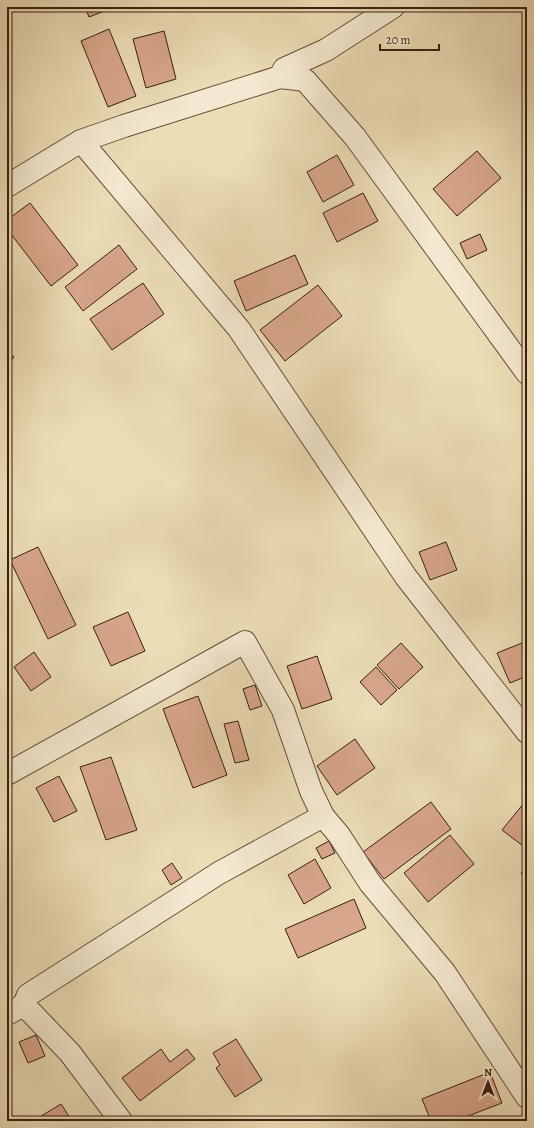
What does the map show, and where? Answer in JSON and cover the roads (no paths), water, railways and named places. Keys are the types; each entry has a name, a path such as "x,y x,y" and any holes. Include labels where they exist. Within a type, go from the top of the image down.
{"street":[{"path":"280,77 284,69 326,50 393,7"},
{"path":"7,186 81,141 280,77 305,80 355,137 527,373"},
{"path":"81,141 239,330 406,577 527,732"},
{"path":"7,774 245,642 283,710 311,791 324,816 339,835 370,882 445,973 527,1097"},
{"path":"120,1121 70,1052 16,1010 28,995 219,873 324,816"}]}
